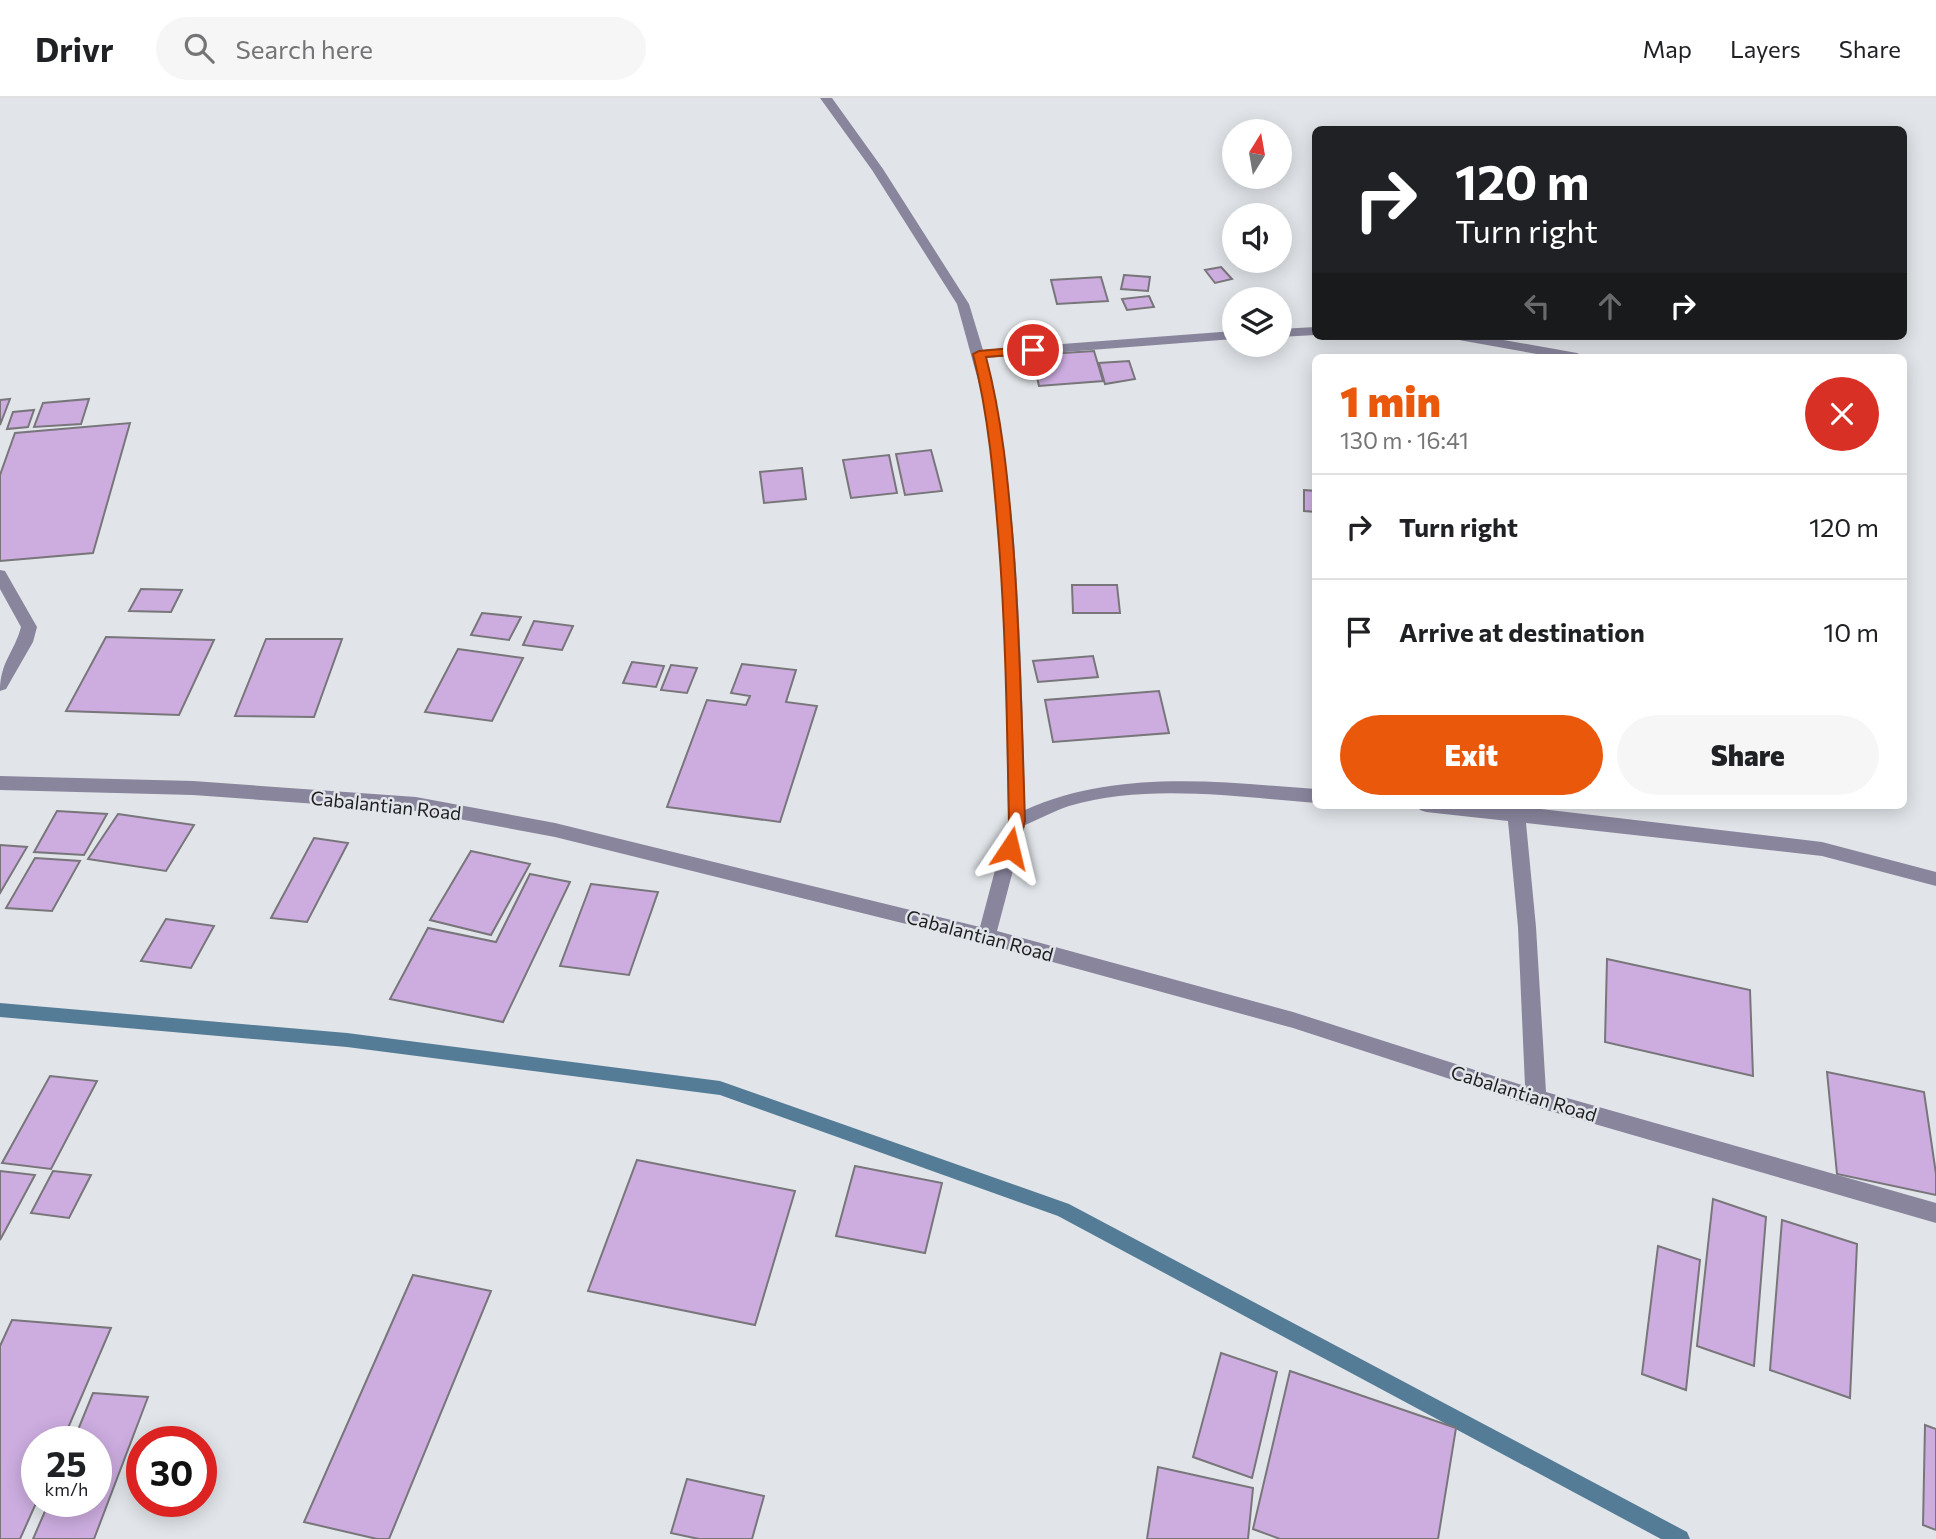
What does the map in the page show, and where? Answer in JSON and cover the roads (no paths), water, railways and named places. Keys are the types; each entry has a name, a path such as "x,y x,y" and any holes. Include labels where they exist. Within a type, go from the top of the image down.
{"street":[{"path":"825,98 877,169 963,304 991,402 1003,503 1013,631 1017,821 987,936"},
{"path":"1292,332 1312,331"},
{"path":"979,354 1222,336"},
{"path":"1481,340 1560,354"},
{"path":"0,575 29,627 25,642 0,685"},
{"name":"Cabalantian Road","path":"0,783 193,788 416,804 568,833 987,936 1293,1020 1536,1098 1936,1213"},
{"path":"1017,821 1070,799 1105,792 1219,789 1312,796"},
{"path":"1471,809 1822,849 1936,879"},
{"path":"1516,813 1527,927 1536,1098"}],"waterway":[{"path":"0,1010 347,1040 720,1088 1063,1210 1680,1539"}]}
